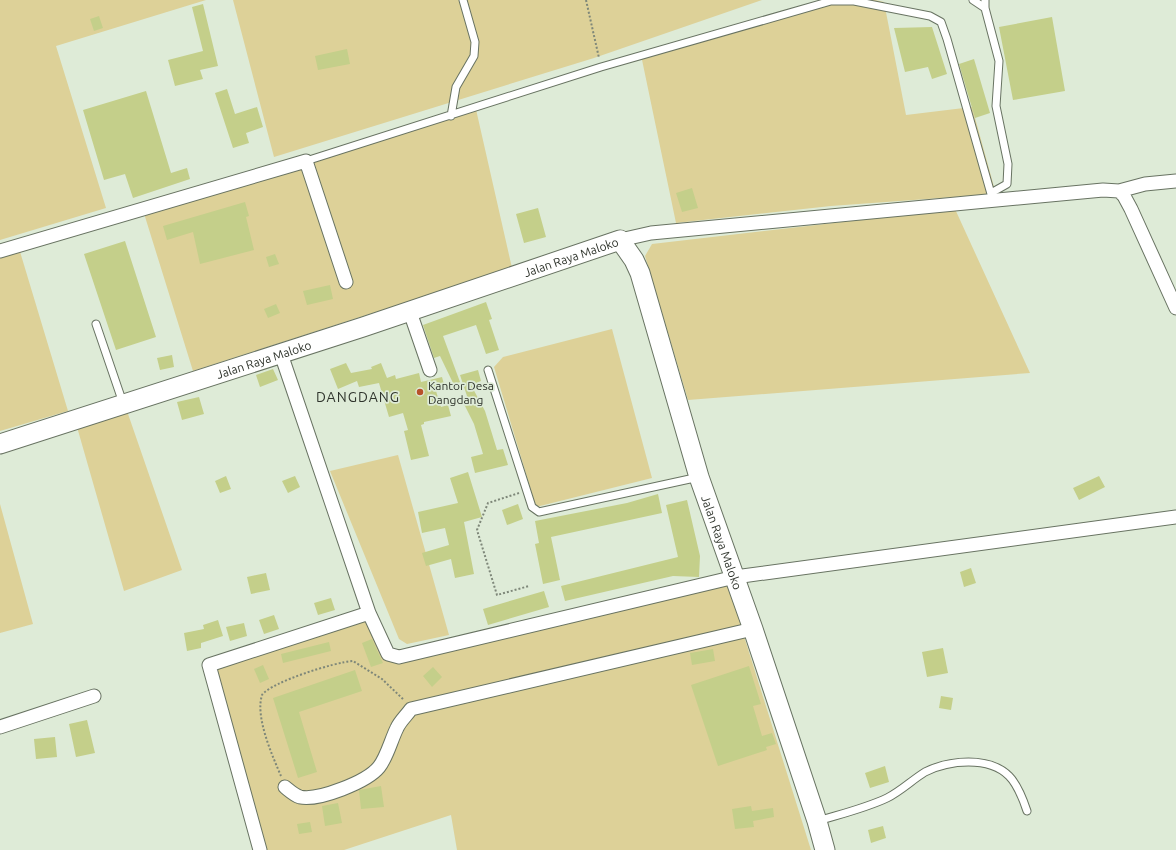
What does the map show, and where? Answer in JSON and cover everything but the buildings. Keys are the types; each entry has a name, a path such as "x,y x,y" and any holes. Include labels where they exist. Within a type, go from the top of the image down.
{"street":[{"path":"0,251 306,161 346,282"},
{"path":"620,240 650,234 992,197 1103,190 1119,191 1145,184 1176,181"},
{"path":"1119,191 1124,196 1131,209 1176,308"},
{"name":"Jalan Raya Maloko","path":"0,444 410,312 620,240 634,260 640,273 699,477 753,629 817,821 825,850"},
{"path":"410,312 430,370"},
{"path":"281,354 369,613 388,654 399,657 735,577 1176,517"},
{"path":"260,850 209,665 369,613"},
{"path":"285,787 292,793 301,797 312,797 349,786 367,778 380,765 398,726 411,709 753,629"},
{"path":"0,727 94,696"}],"lane":[{"path":"451,116 456,87 474,56 475,42 463,0"},
{"path":"306,161 601,67 831,1 854,1 930,16 941,22 992,197 1007,184 1008,164 996,106 999,61 985,4 973,0"},
{"path":"96,324 124,405"},
{"path":"488,370 532,507 539,512 699,477"},
{"path":"817,821 888,798 933,769 973,762 992,766 1009,775 1018,790 1027,811"}],"path":[{"path":"586,0 601,67"},
{"path":"527,490 488,503 477,530 497,595 529,586"},
{"path":"285,787 260,713 262,696 273,686 323,668 353,661 382,678 411,709"}],"shaded area":[{"path":"0,0 206,0 56,46 106,208 0,240"},
{"path":"233,0 762,0 594,58 274,157"},
{"path":"825,0 875,0 884,2 906,115 972,107 996,194 831,206 676,223 641,55"},
{"path":"475,105 512,268 193,371 142,207"},
{"path":"955,209 1030,373 688,400 645,256 652,244"},
{"path":"18,245 68,411 0,431 0,251"},
{"path":"612,329 652,478 536,507 494,367 503,357"},
{"path":"127,411 182,570 124,591 77,427"},
{"path":"398,455 449,635 407,644 399,639 330,471"},
{"path":"0,504 33,624 0,633"},
{"path":"728,585 811,850 457,850 451,815 344,850 266,850 214,663 375,616 392,661"}],"place":[{"name":"Kantor Desa Dangdang","path":"420,392"}],"district":[{"name":"DANGDANG","path":"358,397"}]}
